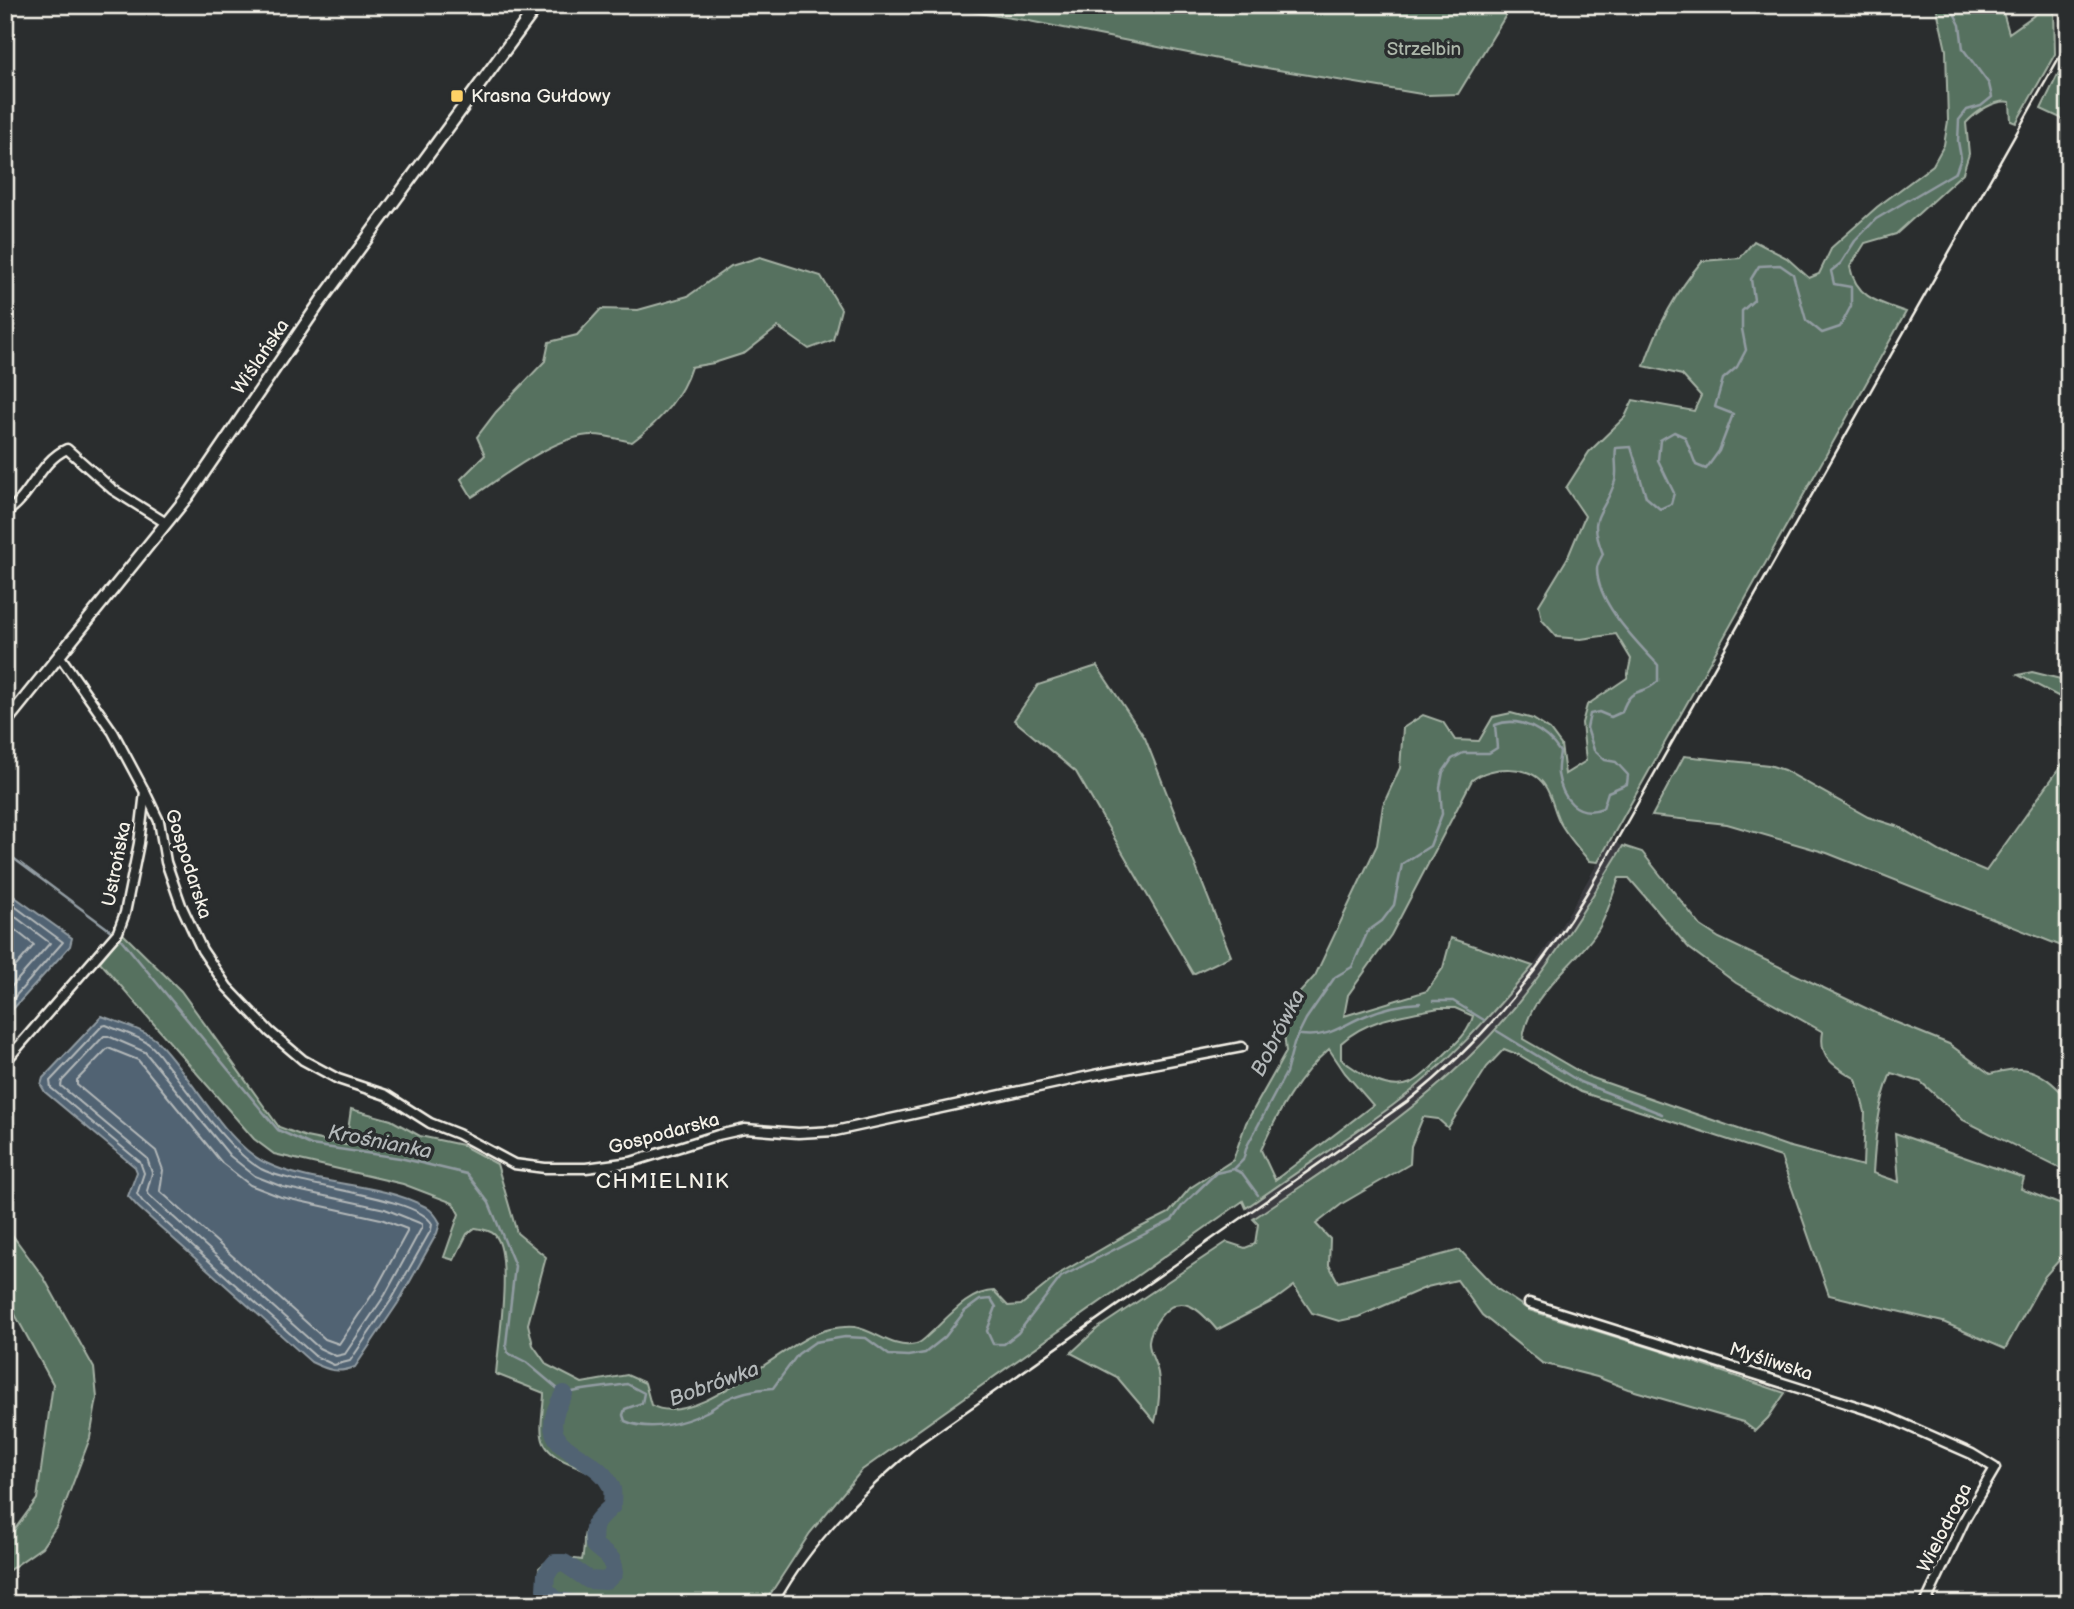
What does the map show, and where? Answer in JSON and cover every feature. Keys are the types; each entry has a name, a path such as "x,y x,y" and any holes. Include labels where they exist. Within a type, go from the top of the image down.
{"street":[{"name":"Wiślańska","path":"5,723 207,469 320,301 538,5"},
{"path":"5,513 16,504 52,458 67,449 112,489 166,523"},
{"path":"59,655 113,733 145,792"},
{"name":"Ustrońska","path":"5,1062 115,936 125,913 145,792"},
{"name":"Gospodarska","path":"145,792 159,821 166,862 181,905 202,950 227,987 270,1032 303,1060 338,1079 386,1095 430,1123 458,1134 514,1164 545,1168 586,1168 631,1162 745,1129 798,1133 835,1131 1094,1075 1242,1047"},
{"name":"Myśliwska","path":"1529,1303 1881,1414 1972,1454 1995,1468"},
{"name":"Wielodroga","path":"1925,1604 1965,1518 1995,1468"}],"shaded area":[{"path":"1611,840 1623,846 1567,939 1521,1001 1470,1056 1408,1109 1253,1219 1246,1208 1392,1106 1435,1070 1498,1007 1533,966 1560,928"}],"green space":[{"name":"Strzelbin","path":"927,5 1517,5 1506,15 1458,94 1427,95 1243,64 1024,20"},
{"path":"1936,5 2001,5 2009,33 2046,7 2054,8 2055,54 2016,123 2011,121 2010,102 1992,104 1970,119 1966,123 1969,154 1963,173 1896,234 1865,243 1850,267 1858,286 1870,298 1906,312 1598,862 1589,861 1568,835 1559,821 1548,791 1539,779 1521,770 1510,769 1480,775 1472,780 1391,935 1348,995 1344,1016 1427,991 1443,968 1451,938 1533,966 1500,1003 1449,1058 1392,1106 1246,1208 1243,1201 862,1470 810,1533 767,1599 754,1604 538,1604 539,1568 554,1559 582,1560 587,1527 607,1504 605,1490 599,1480 591,1473 560,1459 544,1443 541,1425 544,1393 496,1374 504,1280 500,1245 495,1235 475,1228 467,1234 454,1260 444,1257 459,1214 453,1203 403,1184 274,1154 254,1139 100,962 122,933 181,991 279,1127 306,1137 346,1145 351,1109 391,1120 420,1136 462,1145 497,1164 517,1233 546,1257 528,1324 533,1345 547,1365 582,1383 627,1375 645,1383 651,1405 670,1410 691,1406 714,1396 805,1339 826,1330 855,1327 900,1344 916,1344 960,1305 985,1292 994,1291 1008,1306 1021,1305 1062,1272 1169,1213 1190,1188 1233,1160 1246,1123 1286,1052 1282,1012 1315,976 1377,845 1383,805 1400,768 1403,728 1423,715 1443,722 1455,740 1479,741 1493,717 1511,713 1533,719 1550,730 1561,745 1565,774 1586,761 1582,723 1587,705 1627,678 1631,659 1616,634 1581,639 1557,637 1542,620 1539,605 1568,557 1585,516 1566,488 1589,452 1625,417 1633,400 1694,411 1701,396 1682,375 1644,366 1668,311 1683,285 1702,261 1740,258 1754,241 1787,258 1809,278 1819,274 1832,247 1877,207 1933,165 1944,145 1948,121 1946,50","holes":["1439,1008 1455,1008 1473,1016 1462,1037 1415,1081 1402,1085 1383,1083 1341,1059 1341,1043 1363,1028 1387,1019","1329,1049 1345,1073 1373,1105 1275,1180 1261,1150 1290,1095"]},
{"path":"2065,60 2069,64 2069,122 2041,109"},
{"path":"760,257 821,276 841,309 833,340 809,349 778,327 745,353 691,367 681,390 668,409 632,442 594,435 564,441 530,458 472,497 461,479 485,455 477,437 496,412 545,361 549,342 577,335 601,309 638,310 688,296 731,266"},
{"path":"1097,666 1145,738 1231,956 1193,974 1076,772 1014,720 1038,685"},
{"path":"2032,672 2069,681 2069,702 2018,675"},
{"path":"2069,751 2069,949 1827,853 1727,824 1652,816 1684,756 1769,765 1784,770 1868,817 1899,827 1941,852 1986,871"},
{"path":"1623,846 1642,852 1701,926 1719,938 1895,1022 1949,1044 1990,1074 2015,1069 2033,1071 2053,1084 2069,1100 2069,1173 1963,1120 1921,1082 1891,1073 1883,1097 1873,1173 1899,1182 1895,1133 2024,1178 2021,1189 2069,1208 2069,1249 2045,1276 2005,1349 1943,1322 1829,1295 1781,1157 1581,1092 1504,1049 1487,1067 1448,1128 1438,1119 1423,1117 1411,1146 1410,1164 1343,1203 1316,1224 1330,1239 1329,1265 1338,1282 1460,1250 1496,1288 1529,1310 1785,1393 1768,1418 1755,1431 1743,1422 1542,1363 1482,1315 1457,1280 1427,1287 1358,1317 1339,1321 1312,1313 1294,1286 1275,1300 1217,1330 1205,1316 1191,1306 1176,1305 1160,1317 1150,1338 1149,1345 1159,1385 1155,1422 1117,1377 1071,1353 1098,1328 1227,1242 1245,1248 1255,1244 1258,1224 1253,1219 1365,1142 1445,1079 1493,1032 1534,982","holes":["1619,878 1629,878 1689,948 1736,983 1823,1032 1822,1041 1826,1056 1835,1066 1856,1079 1865,1112 1863,1166 1787,1146 1587,1076 1523,1039 1533,1009 1542,995 1600,927"]},
{"path":"5,1225 44,1278 94,1368 97,1398 90,1438 57,1525 42,1547 5,1573 5,1536 12,1533 37,1499 53,1384 5,1296"}],"water":[{"path":"5,890 72,938 70,946 5,1018"},
{"path":"102,1016 156,1040 236,1140 266,1163 285,1171 407,1199 426,1207 436,1216 440,1223 437,1233 398,1303 355,1367 333,1370 311,1362 138,1207 128,1196 137,1172 135,1167 45,1092 41,1085 43,1078"}],"waterway":[{"name":"Bobrówka","path":"120,938 278,1130 311,1145 400,1158 467,1174 489,1203 515,1266 506,1344 508,1353 526,1362 564,1394 627,1384 644,1393 642,1403 625,1409 625,1421 645,1426 677,1423 697,1416 736,1395 773,1388 798,1354 815,1342 845,1337 866,1338 889,1355 925,1353 945,1337 965,1311 980,1300 991,1299 996,1307 987,1331 993,1344 1004,1344 1018,1333 1061,1277 1172,1220 1182,1206 1216,1173 1234,1169 1243,1160 1247,1146 1286,1073 1294,1043 1306,1019 1335,977 1352,967 1368,931 1382,921 1394,905 1402,864 1430,846 1442,814 1440,787 1443,772 1452,759 1463,753 1489,753 1497,748 1495,725 1514,722 1540,732 1560,752 1560,783 1567,798 1578,808 1603,808 1608,792 1627,784 1628,775 1616,762 1605,760 1594,750 1587,728 1590,714 1599,712 1611,717 1622,712 1633,694 1653,686 1658,681 1658,665 1619,621 1603,595 1599,582 1597,567 1603,554 1596,522 1615,481 1616,448 1631,447 1646,497 1660,509 1671,504 1674,493 1658,460 1660,440 1674,432 1685,437 1696,465 1706,469 1719,451 1733,414 1715,407 1723,379 1737,367 1746,350 1742,311 1754,300 1751,279 1759,266 1780,265 1793,274 1806,320 1822,333 1840,327 1851,306 1851,287 1834,284 1831,271 1841,263 1855,241 1876,219 1956,172 1961,158 1958,141 1959,120 1967,110 1981,106 1992,97 1989,84 1963,49 1960,25 1950,5"},
{"name":"Krośnianka","path":"5,852 111,931"},
{"path":"1433,1001 1453,1001 1484,1020"},
{"path":"1301,1035 1328,1033 1380,1010 1420,1003"},
{"path":"1497,1031 1580,1082 1662,1114"},
{"path":"1235,1170 1242,1173 1258,1195"},
{"name":"Bobrówka","path":"564,1394 555,1414 554,1429 559,1441 593,1466 604,1476 612,1489 612,1506 596,1522 593,1538 594,1545 612,1560 614,1573 606,1581 589,1580 564,1563 555,1563 546,1574 545,1589 556,1600 578,1604"}],"railway":[{"path":"778,1604 807,1558 824,1537 880,1479 920,1444 1408,1101 1461,1055 1508,1004 1570,921 1588,891 2069,40"}],"place":[{"name":"Krasna Gułdowy","path":"457,96"}],"district":[{"name":"CHMIELNIK","path":"663,1181"}]}
